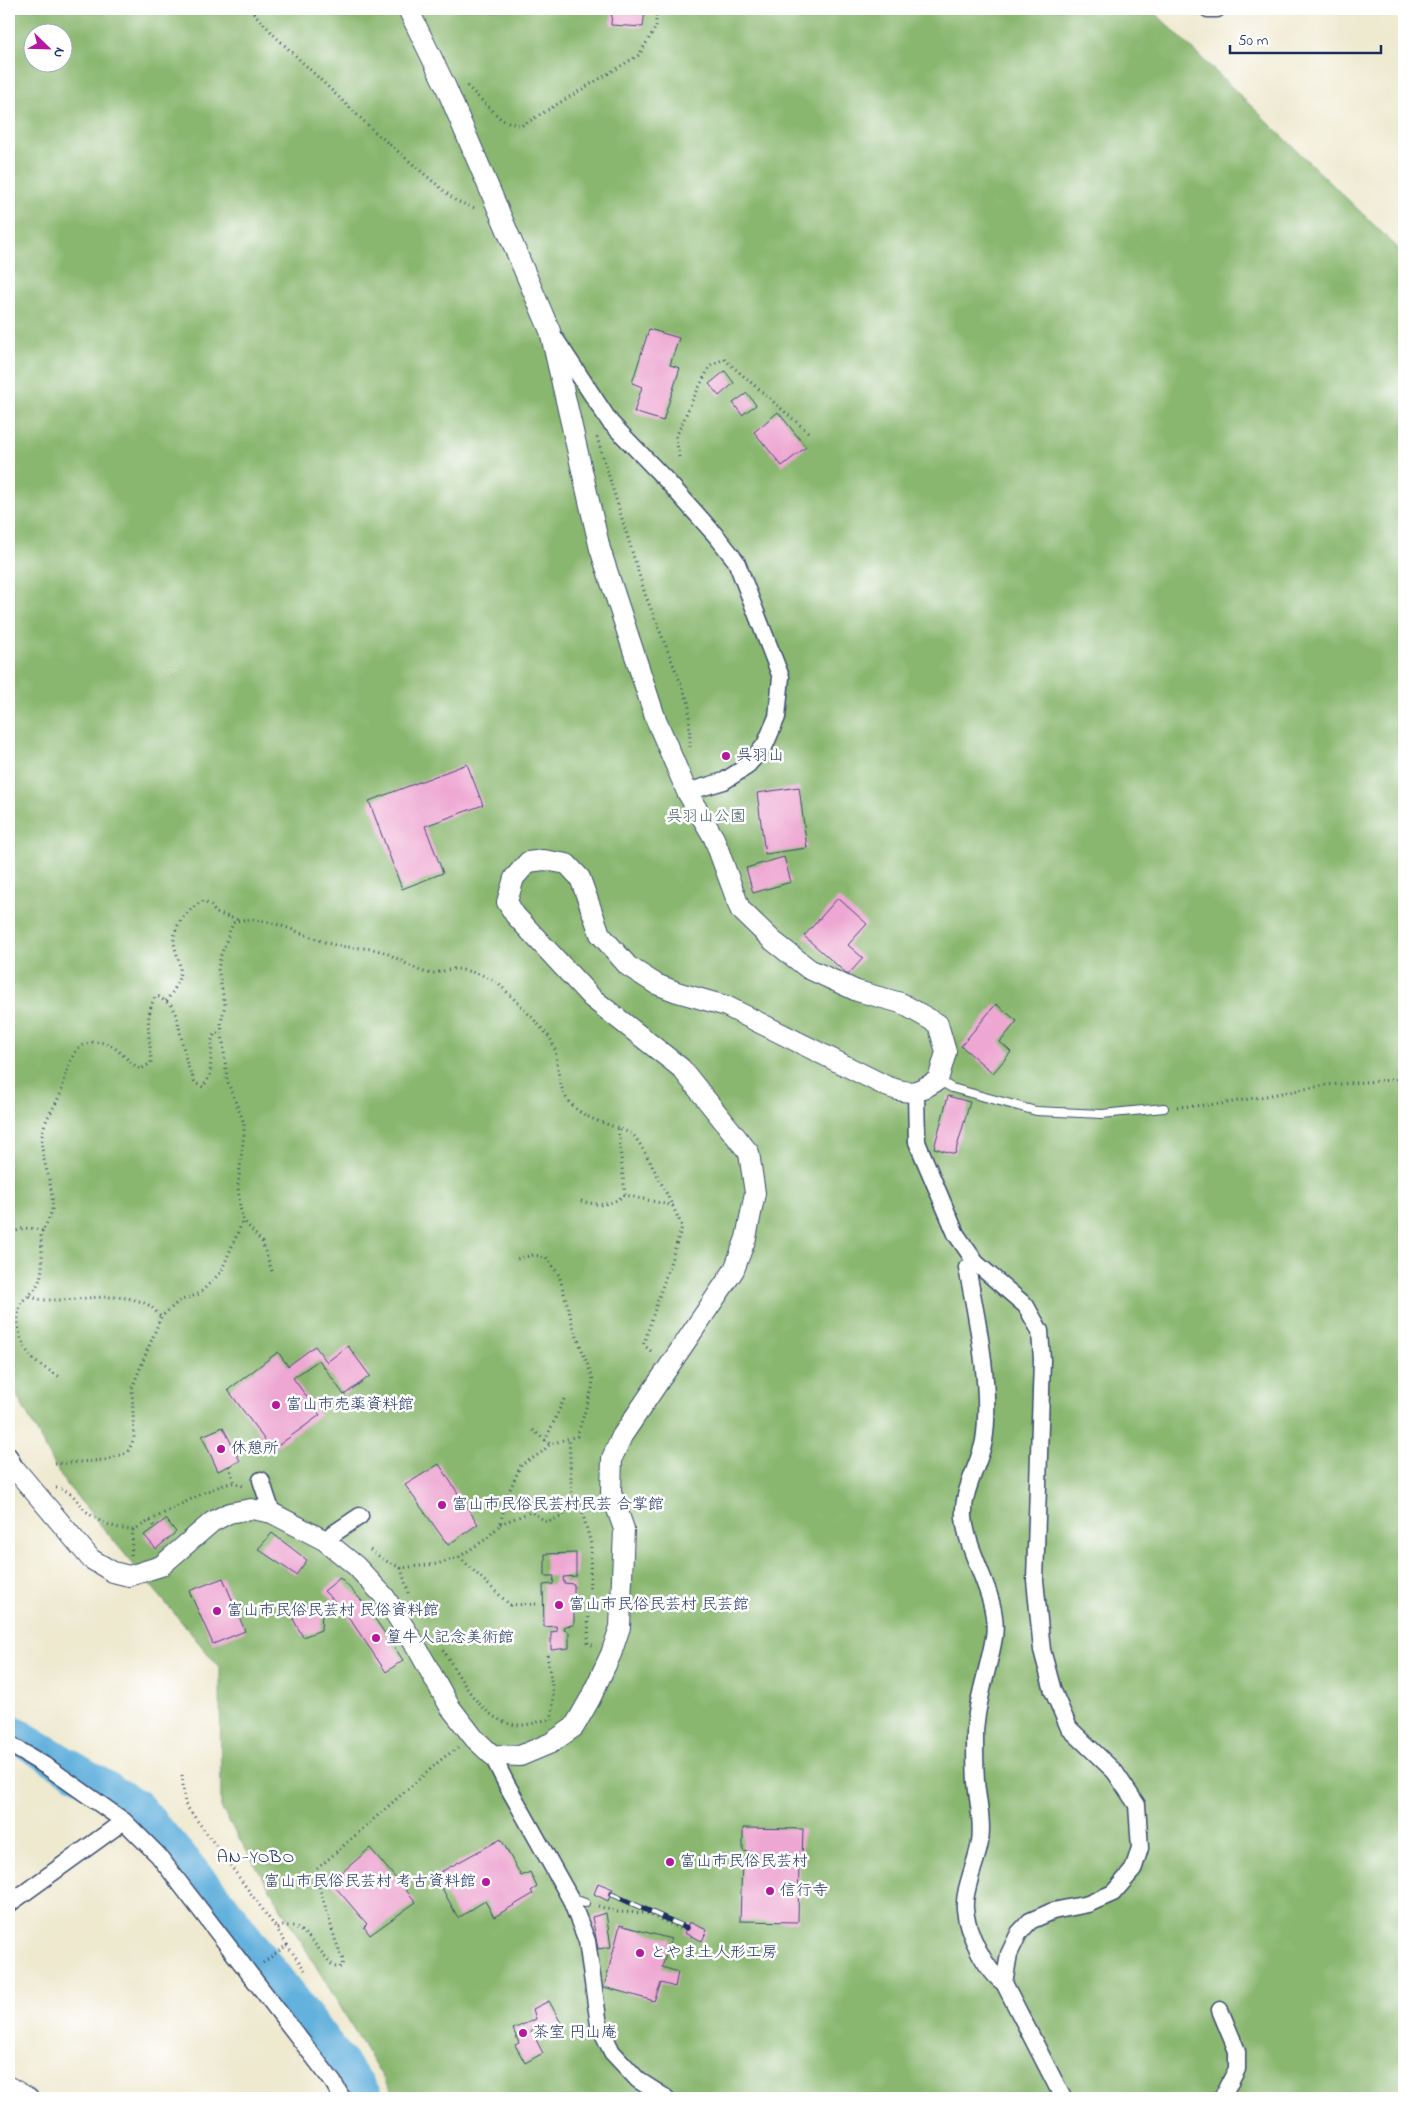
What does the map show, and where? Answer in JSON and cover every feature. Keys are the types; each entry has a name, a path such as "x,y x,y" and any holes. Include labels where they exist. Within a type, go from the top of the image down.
{"street":[{"path":"408,9 436,64 550,331 600,549 655,717 687,792 714,838 740,909 773,941 809,969 857,991 901,1003 938,1024 946,1052 938,1080 916,1092 906,1093 886,1086 726,1006 656,984 628,966 600,934 580,878 567,864 544,860 528,862 514,878 507,902 515,915 592,998 681,1068 749,1153 755,1193 746,1238 734,1270 622,1436 612,1458 611,1492 624,1529 620,1627 611,1654 590,1699 574,1727 551,1743 520,1756 492,1755"},
{"path":"1208,9 1217,9"},
{"path":"550,331 610,422 668,482 736,561 782,677 777,717 765,746 746,767 724,782 687,792"},
{"path":"916,1092 917,1142 956,1234 976,1262 1026,1306 1040,1331 1042,1360 1035,1580 1042,1650 1053,1691 1069,1728 1115,1772 1137,1806 1140,1848 1133,1870 1113,1893 1088,1904 1053,1911 1030,1921 1018,1933 1009,1954 1004,1983"},
{"path":"976,1262 967,1268 987,1408 984,1442 970,1483 964,1515 967,1539 983,1577 992,1608 994,1635 983,1681 975,1731 976,1784 982,1820 980,1843 964,1907 971,1936 994,1977 1004,1983 1063,2098"},
{"path":"11,1466 31,1486 91,1559 113,1572 130,1576 161,1566 212,1522 229,1513 270,1505"},
{"path":"261,1480 270,1505 324,1540 356,1566 384,1596 416,1646 450,1707 474,1738 492,1755 506,1785 577,1900 587,1941 599,2024 612,2052 638,2080 666,2098"},
{"path":"324,1540 360,1516"},
{"path":"9,1744 49,1768 124,1821 158,1855 332,2082 342,2098"},
{"path":"9,1904 124,1821"},
{"path":"1220,2010 1238,2051 1237,2069 1222,2098"},
{"path":"9,2087 28,2098"}],"lane":[{"path":"938,1080 952,1088 1036,1111 1102,1114 1164,1108"}],"path":[{"path":"250,9 276,37 374,131 456,201 502,216"},
{"path":"464,83 502,120 521,126 639,55 656,27 656,9"},
{"path":"679,457 676,437 692,401 710,366 724,359 808,432"},
{"path":"594,428 645,594 689,704 690,754"},
{"path":"166,1001 174,991 180,969 174,937 181,920 192,907 203,901 211,906 216,913 240,920 262,922 332,945 388,953 397,960 424,972 437,974 455,969 496,982 551,1040 562,1088 570,1104 579,1112 634,1135 674,1206 682,1232 644,1343 653,1353"},
{"path":"55,1464 104,1460 126,1453 129,1450 134,1438 132,1388 161,1317 179,1301 199,1294 221,1272 243,1220 238,1186 244,1123 227,1080 221,1023 225,1005 218,969 233,923 240,920"},
{"path":"60,1377 32,1358 20,1336 17,1323 21,1302 30,1296 42,1275 41,1235 52,1210 49,1176 42,1140 43,1130 58,1099 73,1054 82,1046 104,1043 119,1050 136,1067 141,1069 148,1066 151,1063 148,1010 155,997 166,1001 176,1013 185,1056 195,1084 203,1087 210,1076 212,1039 215,1033 222,1033"},
{"path":"1164,1108 1220,1104 1327,1085 1404,1079"},
{"path":"618,1129 625,1195"},
{"path":"581,1201 600,1206 610,1204 625,1195 674,1206"},
{"path":"243,1220 262,1242 272,1271"},
{"path":"9,1237 14,1231 24,1227 43,1231"},
{"path":"500,1524 507,1496 520,1465 541,1453 550,1444 577,1436 592,1389 593,1379 573,1326 559,1275 546,1256 533,1255 517,1260"},
{"path":"30,1296 38,1300 113,1297 139,1302 151,1307 161,1317"},
{"path":"545,1441 565,1398"},
{"path":"533,1430 550,1444"},
{"path":"368,1548 384,1560 401,1568 437,1564 459,1557 486,1539 500,1524 531,1512 547,1522 558,1520 563,1516 572,1499 570,1438"},
{"path":"229,1466 235,1483 270,1505"},
{"path":"31,1486 62,1488 70,1492 87,1512 101,1522 118,1529 133,1530 221,1486 235,1483"},
{"path":"572,1499 579,1501 590,1544 588,1643 611,1654"},
{"path":"150,1520 155,1527"},
{"path":"130,1576 133,1530"},
{"path":"459,1557 510,1605 537,1604"},
{"path":"401,1568 409,1597"},
{"path":"441,1647 468,1689 483,1708 494,1716 521,1725 552,1718"},
{"path":"547,1655 553,1692 551,1743"},
{"path":"277,1929 282,1926 294,1926 308,1936 334,1966 339,1968 342,1966 343,1960 315,1873 317,1868 443,1758 474,1738"},
{"path":"182,1775 185,1804 305,1970"},
{"path":"577,1900 617,1912 646,1913 683,1930"},
{"path":"249,1974 287,1945"}],"green space":[{"name":"呉羽山公園","path":"9,9 1151,9 1404,254 1404,2098 395,2098 221,1808 220,1668 63,1480 9,1381"}],"building":[{"path":"612,9 645,9 643,27 611,25"},
{"path":"649,329 679,338 670,365 680,368 663,421 634,412 642,387 632,383"},
{"path":"725,371 734,383 719,396 709,384"},
{"path":"747,393 756,405 742,415 733,403"},
{"path":"778,412 806,447 782,466 754,432"},
{"path":"467,764 483,805 425,826 443,873 402,889 369,801"},
{"path":"799,787 807,848 765,854 757,793"},
{"path":"784,857 791,882 753,893 746,868"},
{"path":"838,898 867,924 848,945 863,958 848,975 804,936"},
{"path":"996,1004 1017,1021 1000,1042 1011,1052 993,1073 961,1046"},
{"path":"948,1096 970,1102 955,1154 934,1148"},
{"name":"富山市売薬資料館","path":"315,1346 327,1362 348,1346 370,1376 344,1395 319,1360 293,1378 320,1415 272,1450 228,1390 278,1352 288,1366"},
{"name":"休憩所","path":"223,1427 240,1461 218,1471 202,1436"},
{"name":"富山市民俗民芸村民芸 合掌館","path":"439,1464 478,1524 448,1545 405,1485"},
{"path":"166,1519 176,1532 156,1549 144,1535"},
{"path":"272,1533 307,1560 296,1575 258,1549"},
{"name":"富山市民俗民芸村 民芸館","path":"576,1553 576,1576 563,1577 564,1583 574,1584 574,1625 565,1626 564,1630 569,1632 569,1648 551,1650 551,1632 557,1631 556,1626 544,1627 543,1585 553,1584 554,1576 545,1576 545,1554"},
{"name":"富山市民俗民芸村 民俗資料館","path":"223,1578 245,1631 213,1644 189,1591"},
{"name":"篁牛人記念美術館","path":"340,1578 365,1604 403,1660 386,1672 343,1609 324,1591"},
{"path":"306,1605 322,1612 321,1630 303,1637 293,1619"},
{"name":"信行寺","path":"743,1828 803,1829 802,1860 799,1861 798,1922 740,1921 742,1860 749,1861 751,1852 743,1851"},
{"name":"富山市民俗民芸村 考古資料館","path":"501,1839 521,1876 530,1872 537,1887 531,1891 533,1894 494,1917 485,1901 458,1918 435,1875"},
{"path":"370,1848 416,1902 370,1935 364,1927 367,1924 331,1882"},
{"path":"598,1883 613,1889 608,1901 594,1894"},
{"path":"606,1913 611,1947 598,1949 592,1917"},
{"path":"689,1922 707,1930 702,1941 684,1933"},
{"name":"とやま土人形工房","path":"620,1925 671,1939 662,1967 678,1972 675,1987 661,1983 654,2001 604,1987"},
{"name":"茶室 円山庵","path":"549,2001 561,2023 539,2035 536,2027 531,2030 543,2053 525,2063 515,2045 519,2043 513,2029 536,2019 533,2009"}],"waterway":[{"path":"9,1731 136,1807 218,1903 365,2098"}],"railway":[{"path":"611,1894 687,1928"}],"place":[{"name":"呉羽山","path":"726,756"},
{"name":"富山市売薬資料館","path":"276,1405"},
{"name":"休憩所","path":"221,1449"},
{"name":"富山市民俗民芸村民芸 合掌館","path":"442,1505"},
{"name":"富山市民俗民芸村 民芸館","path":"559,1605"},
{"name":"富山市民俗民芸村 民俗資料館","path":"217,1611"},
{"name":"篁牛人記念美術館","path":"376,1638"},
{"name":"富山市民俗民芸村","path":"670,1862"},
{"name":"富山市民俗民芸村 考古資料館","path":"486,1882"},
{"name":"信行寺","path":"770,1891"},
{"name":"とやま土人形工房","path":"640,1953"},
{"name":"茶室 円山庵","path":"523,2033"}],"district":[{"name":"AN-YOBO","path":"256,1858"}]}
